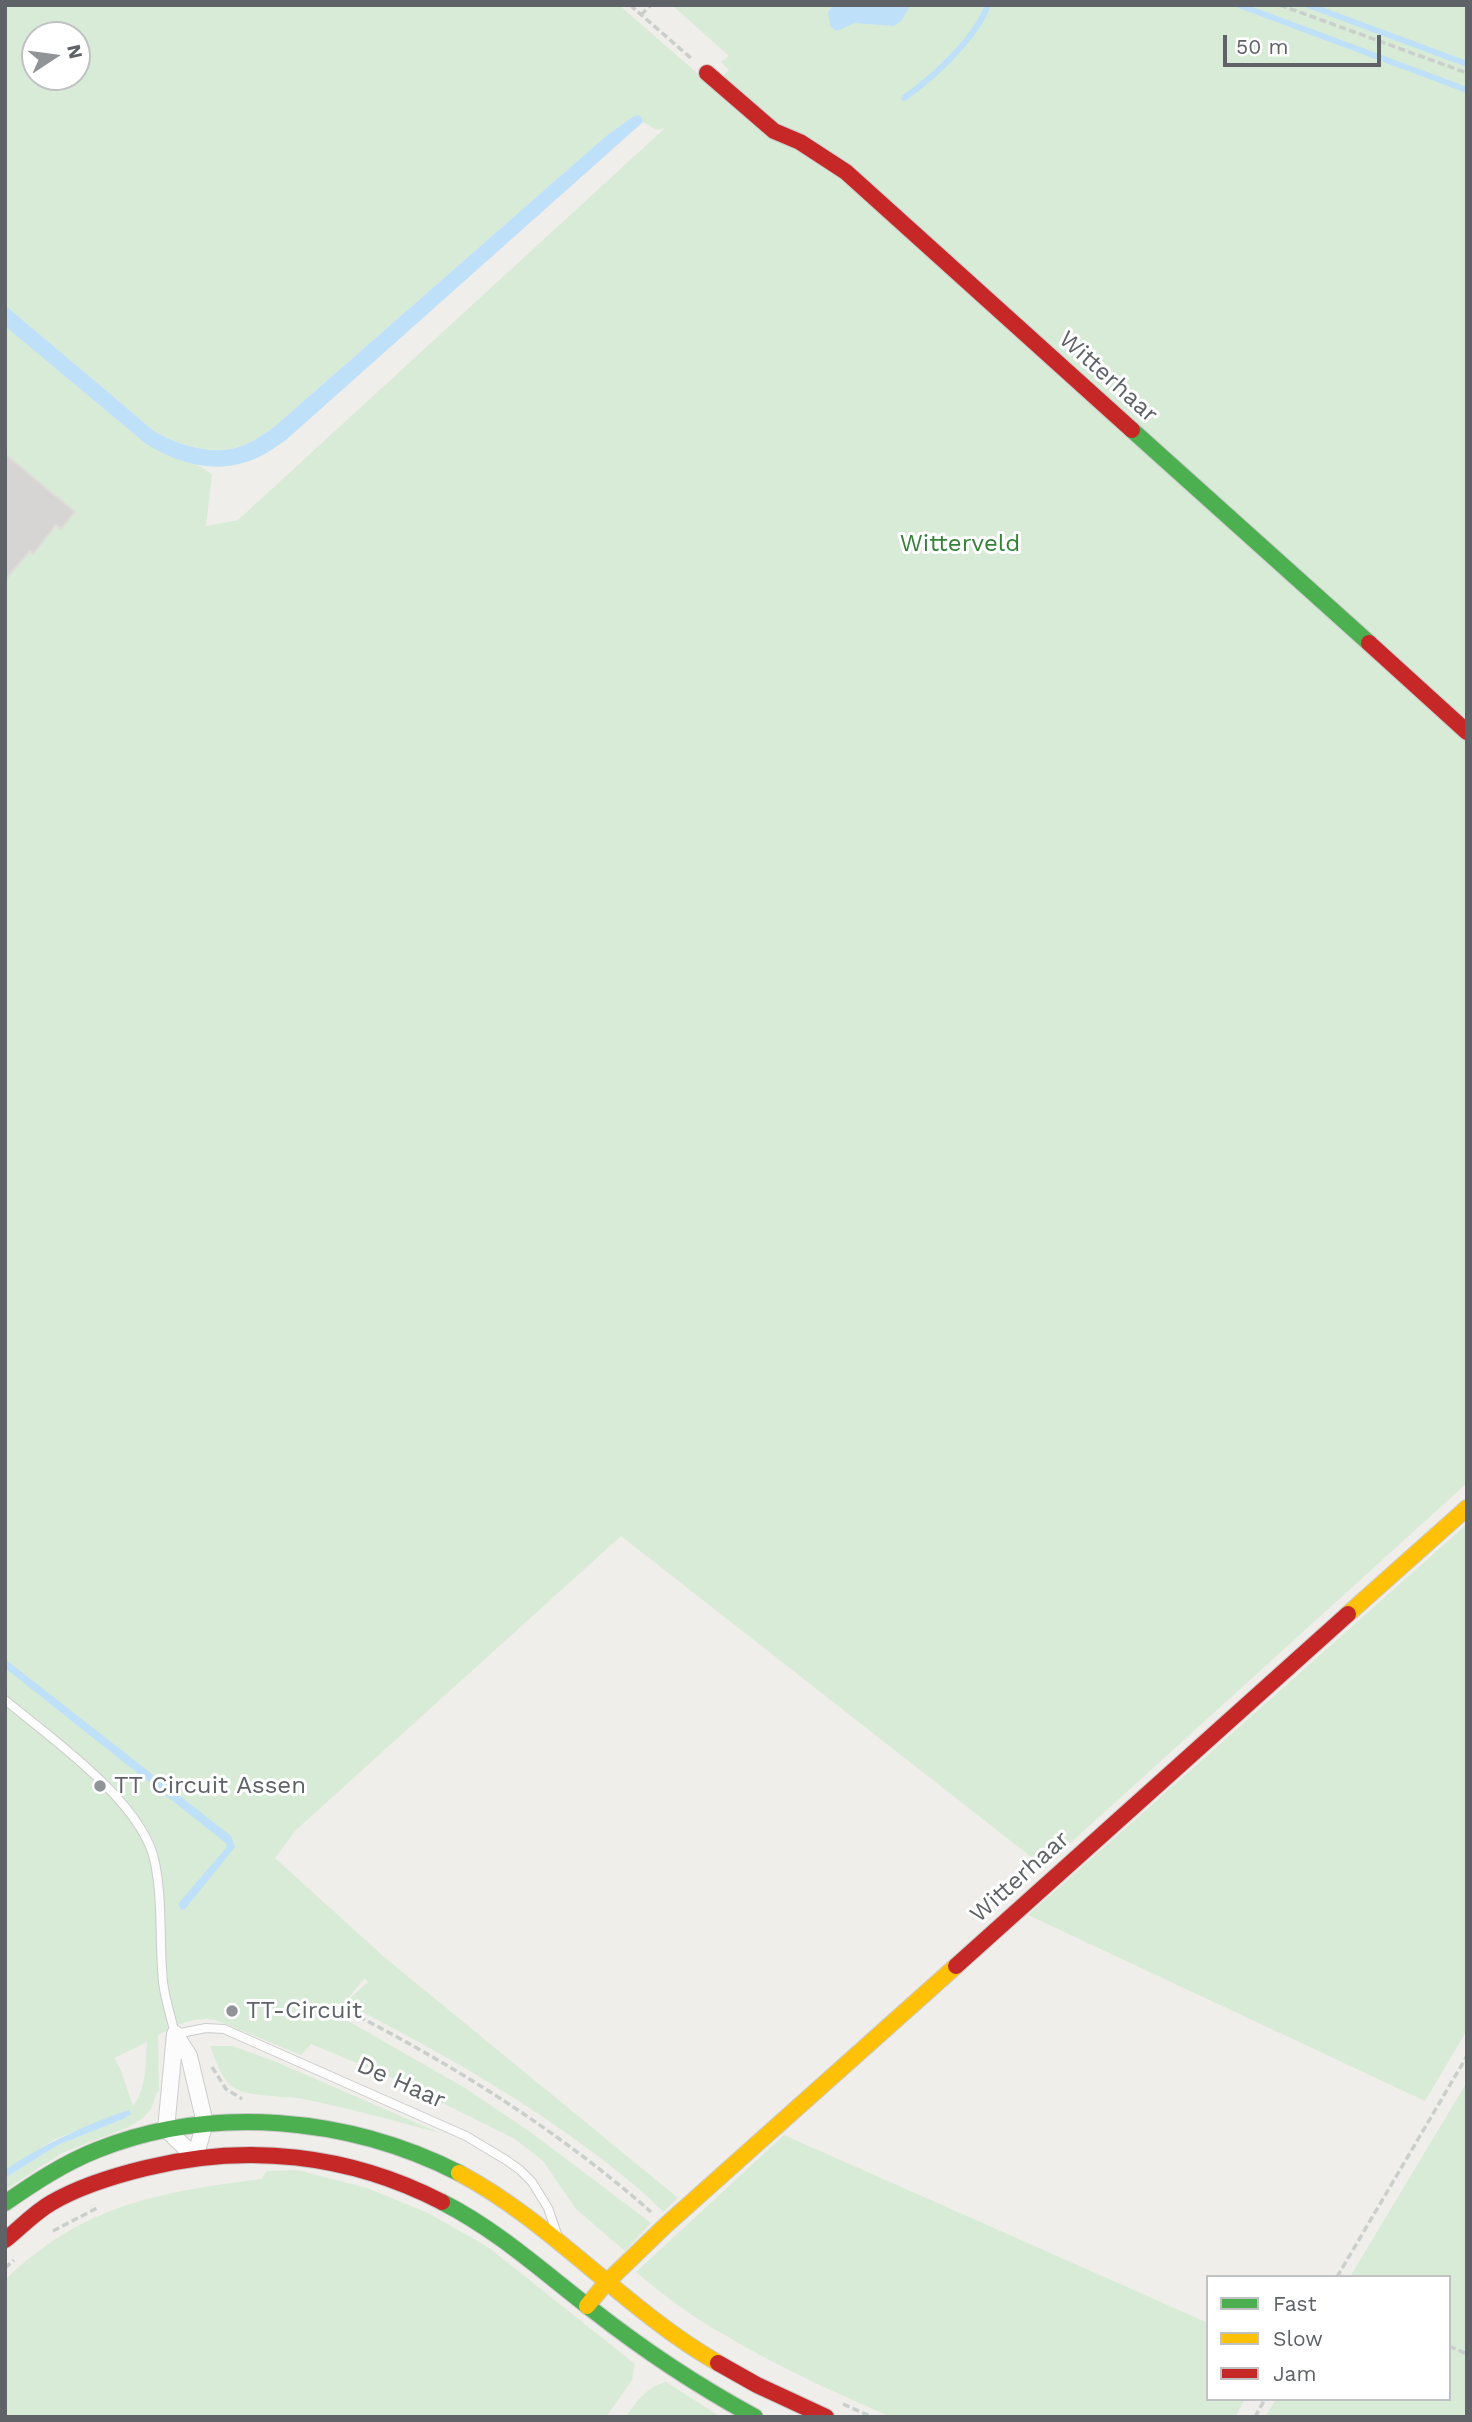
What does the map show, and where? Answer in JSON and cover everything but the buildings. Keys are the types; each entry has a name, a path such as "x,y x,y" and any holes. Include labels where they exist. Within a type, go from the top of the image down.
{"street":[{"name":"Witterhaar","path":"707,73 774,131 800,142 846,172 1467,732"},
{"name":"Witterhaar","path":"606,2283 666,2225 1467,1508"},
{"path":"175,2034 189,2056 205,2123 195,2157"},
{"path":"166,2129 175,2034"},
{"path":"5,2203 26,2187 88,2152 166,2129 205,2123 255,2122 314,2126 385,2143 467,2178 505,2202 652,2319 743,2378 825,2417"},
{"path":"166,2129 195,2157"},
{"path":"5,2240 51,2203 147,2166 195,2157 253,2152 292,2154 353,2166 400,2181 440,2198 501,2236 655,2358 755,2417"},
{"path":"587,2306 606,2283"}],"lane":[{"path":"5,1700 124,1803 142,1830 155,1860 162,1917 163,1982 175,2034"},
{"name":"De Haar","path":"175,2034 206,2028 224,2029 466,2136 520,2170 532,2182 548,2208 561,2247"}],"path":[{"path":"631,5 707,73"},
{"path":"641,15 651,5"},
{"path":"1280,5 1467,73"},
{"path":"340,2007 428,2054 514,2108 602,2169 666,2225"},
{"path":"1338,2275 1467,2056"},
{"path":"208,2057 221,2083 232,2094 244,2099"},
{"path":"1451,2347 1467,2354"},
{"path":"1255,2417 1264,2401"}],"green space":[{"name":"Witterveld","path":"5,5 619,5 712,86 729,70 721,62 729,56 672,5 1467,5 1467,1483 1044,1867 621,1536 296,1830 275,1858 383,1956 678,2198 663,2212 610,2166 520,2102 434,2050 345,2003 368,1982 365,1978 334,2015 465,2088 529,2131 651,2223 625,2251 576,2209 543,2161 515,2139 388,2076 311,2044 301,2055 208,2019 186,2022 158,2035 159,2091 151,2109 143,2118 129,2127 62,2153 5,2190 5,2178 58,2145 123,2119 129,2110 55,2139 5,2170 5,309 163,444 212,474 206,526 238,520 665,128 657,130 643,122 640,115 634,116 606,136 274,427 250,442 225,450 204,449 154,431 5,305","holes":["147,2042 141,2092 133,2106 114,2058"]},
{"path":"1467,1524 1467,2030 1425,2101 1028,1915"},
{"path":"210,2046 232,2046 274,2061 440,2133 320,2103 259,2095 234,2088 219,2069"},
{"path":"1467,2082 1467,2417 1265,2417 1275,2401 1451,2401 1451,2275 1351,2275"},
{"path":"784,2135 1206,2322 1206,2401 1244,2401 1235,2417 891,2417 743,2346 689,2313 636,2272"},
{"path":"297,2170 367,2188 428,2213 488,2247 635,2364 632,2380 606,2417 5,2417 5,2280 34,2255 63,2234 124,2206 189,2190 261,2179 267,2171"},
{"path":"666,2382 721,2417 626,2417 647,2391"}],"water":[{"path":"833,5 911,5 901,21 894,26 855,23 837,31 831,27 828,13"},
{"path":"640,115 643,122 286,440 249,461 217,467 192,464 145,443 5,326 5,305 163,436 203,449 225,450 240,447 274,427 606,136 634,116"},
{"path":"5,1659 231,1836 235,1847 185,1909 181,1910 178,1904 227,1844 5,1668"},
{"path":"129,2110 131,2114 123,2119 58,2145 5,2178 5,2170 34,2152 80,2129"}],"waterway":[{"path":"904,98 964,44 988,5"},
{"path":"1239,5 1467,90"},
{"path":"1308,5 1467,64"}],"traffic: fast":[{"path":"1132,430 1369,643"},
{"path":"5,2203 61,2167 97,2150 141,2135 187,2126 233,2122 280,2123 372,2139 417,2154 459,2173"},
{"path":"442,2202 502,2239 652,2354 755,2417"}],"traffic: slow":[{"path":"1348,1614 1467,1508"},
{"path":"587,2306 606,2283 666,2225 956,1966"},
{"path":"459,2173 525,2216 651,2317 718,2363"}],"traffic: jam":[{"path":"707,73 774,131 800,142 846,172 1132,430"},
{"path":"1369,643 1467,732"},
{"path":"956,1966 1348,1614"},
{"path":"5,2240 45,2207 85,2187 146,2168 222,2156 260,2155 334,2164 371,2173 442,2202"},
{"path":"718,2363 757,2385 826,2417"}],"place":[{"name":"TT Circuit Assen","path":"100,1786"},
{"name":"TT-Circuit","path":"232,2011"}]}
